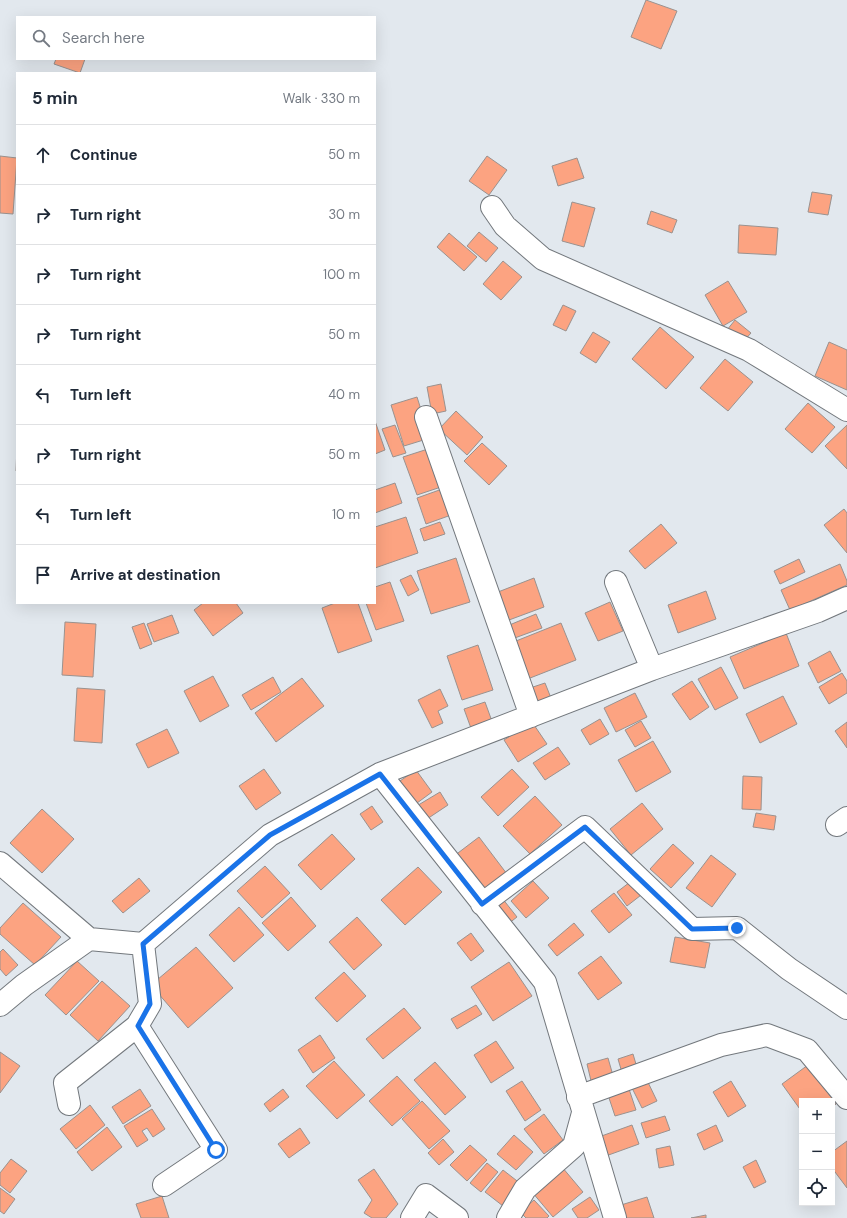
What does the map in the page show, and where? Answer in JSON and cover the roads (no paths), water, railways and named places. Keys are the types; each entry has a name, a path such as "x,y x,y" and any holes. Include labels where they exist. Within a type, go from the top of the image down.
{"street":[{"path":"492,207 505,226 543,259 749,350 847,410"},
{"path":"426,417 531,716"},
{"path":"616,582 652,669"},
{"path":"0,863 89,939 143,944 270,835 380,774 652,669 818,611 847,598"},
{"path":"380,774 545,982 615,1218"},
{"path":"482,904 585,827 692,929 737,928 789,969 847,1008"},
{"path":"0,1005 24,985 89,939"},
{"path":"69,1104 65,1083 138,1026 150,1004 143,944"},
{"path":"138,1026 216,1150 164,1185"},
{"path":"581,1105 721,1045 767,1035 807,1050 847,1098"},
{"path":"508,1218 525,1189 574,1146 581,1105"},
{"path":"412,1218 426,1195 457,1218"}]}
